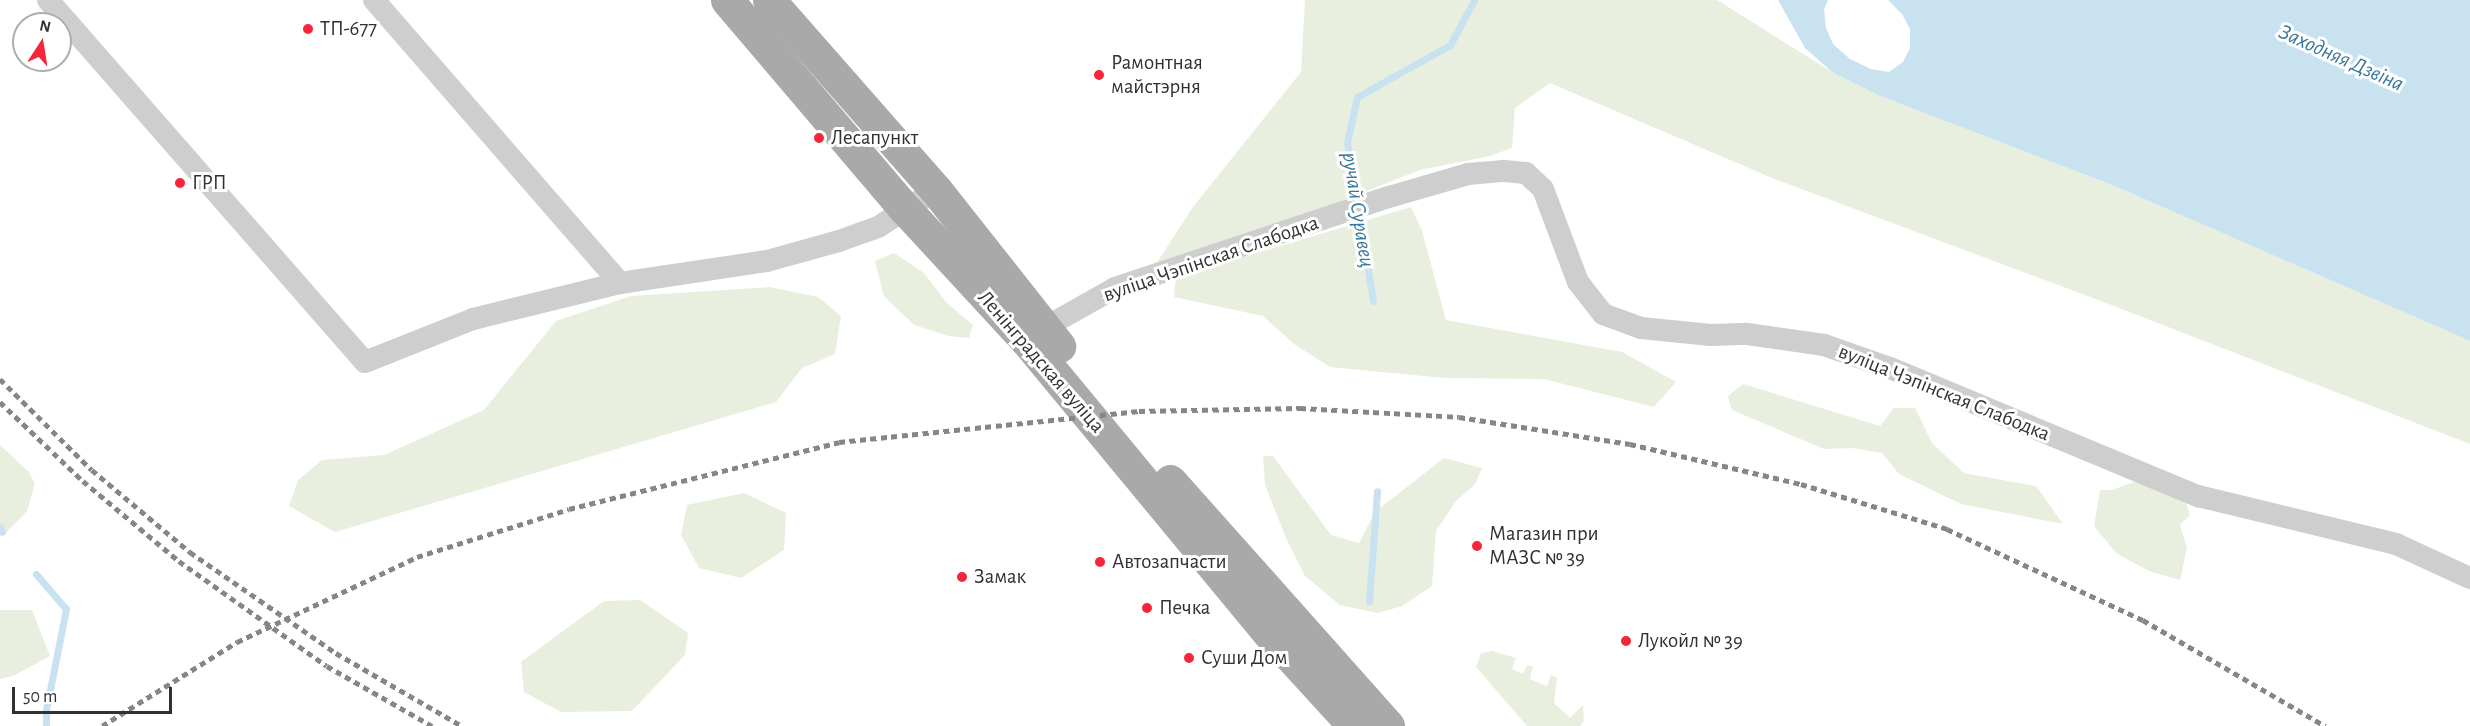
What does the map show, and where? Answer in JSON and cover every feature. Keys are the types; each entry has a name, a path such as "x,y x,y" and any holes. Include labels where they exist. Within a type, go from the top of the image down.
{"main road":[{"name":"Ленінградская вуліца","path":"727,0 906,210 1027,341 1365,720"},
{"name":"Ленінградская вуліца","path":"769,0 936,190 1279,623"}],"street":[{"path":"48,0 365,362 473,319 620,283 767,261 878,227 936,190"},
{"path":"374,0 620,283"},
{"name":"вуліца Чэпінская Слабодка","path":"1044,328 1115,288 1389,197 1468,174 1504,171 1526,173 1543,189 1578,282 1603,314 1641,328 1711,335 1747,334 1824,345 1890,368 2198,496 2396,544 2470,578"}],"green space":[{"path":"1305,0 1717,0 1832,72 1880,96 2112,185 2470,341 2470,444 2101,301 1777,180 1550,83 1515,108 1512,148 1490,156 1420,170 1288,222 1154,267 1193,207 1301,72"},
{"path":"1411,207 1422,231 1446,320 1622,352 1676,382 1654,407 1544,379 1445,378 1330,367 1294,344 1263,316 1174,297 1176,277"},
{"path":"894,253 924,273 946,302 973,325 969,338 949,336 914,325 884,296 875,261"},
{"path":"770,287 818,297 841,316 835,354 802,368 776,402 335,532 289,506 298,480 322,460 384,455 484,410 556,321 631,296"},
{"path":"1743,384 1880,426 1894,408 1915,408 1932,443 1964,473 2036,486 2063,524 1961,504 1899,474 1882,453 1852,448 1824,449 1732,410 1728,396"},
{"path":"0,445 29,472 35,484 27,511 4,535 0,535"},
{"path":"1263,456 1273,456 1331,535 1359,543 1375,512 1444,458 1482,468 1475,484 1456,501 1436,531 1432,586 1402,606 1378,613 1340,605 1305,576 1286,538 1265,485"},
{"path":"2134,482 2184,496 2190,515 2180,525 2187,548 2180,580 2149,571 2116,553 2094,526 2100,490 2112,490"},
{"path":"744,493 786,513 784,550 741,578 699,568 681,535 687,505"},
{"path":"640,600 688,633 685,655 632,711 561,712 524,692 521,662 604,601"},
{"path":"0,610 32,610 50,656 13,676 0,679"},
{"path":"1492,651 1516,658 1512,669 1523,674 1527,665 1533,667 1530,679 1547,686 1551,675 1557,678 1554,703 1570,718 1583,705 1584,721 1580,726 1527,726 1476,667 1481,653"}],"water":[{"name":"Заходняя Дзвіна","path":"1778,0 1828,0 1824,9 1826,28 1833,44 1850,59 1871,69 1889,72 1903,62 1910,48 1910,29 1902,14 1888,0 2470,0 2470,341 2112,185 1880,96 1832,72 1805,48"}],"waterway":[{"name":"ручай Суравец","path":"1373,301 1347,143 1357,97 1450,45 1474,0"},
{"name":"ручай Суравец","path":"1369,601 1377,491"},
{"path":"0,527 2,532"},
{"path":"36,574 66,609 46,710 46,726"}],"railway":[{"path":"0,379 92,470 190,552 336,653 462,726"},
{"path":"0,402 83,481 179,561 327,666 432,726"},
{"path":"102,726 237,642 417,557 569,509 839,442 1139,411 1300,408 1459,417 1630,444 1801,484 1947,529 2143,620 2325,726"}],"place":[{"name":"ТП-677","path":"308,29"},
{"name":"Рамонтная майстэрня","path":"1099,75"},
{"name":"Лесапункт","path":"819,138"},
{"name":"ГРП","path":"180,183"},
{"name":"Магазин при МАЗС № 39","path":"1477,546"},
{"name":"Автозапчасти","path":"1100,562"},
{"name":"Замак","path":"962,577"},
{"name":"Печка","path":"1147,608"},
{"name":"Лукойл № 39","path":"1626,641"},
{"name":"Суши Дом","path":"1189,658"}]}
